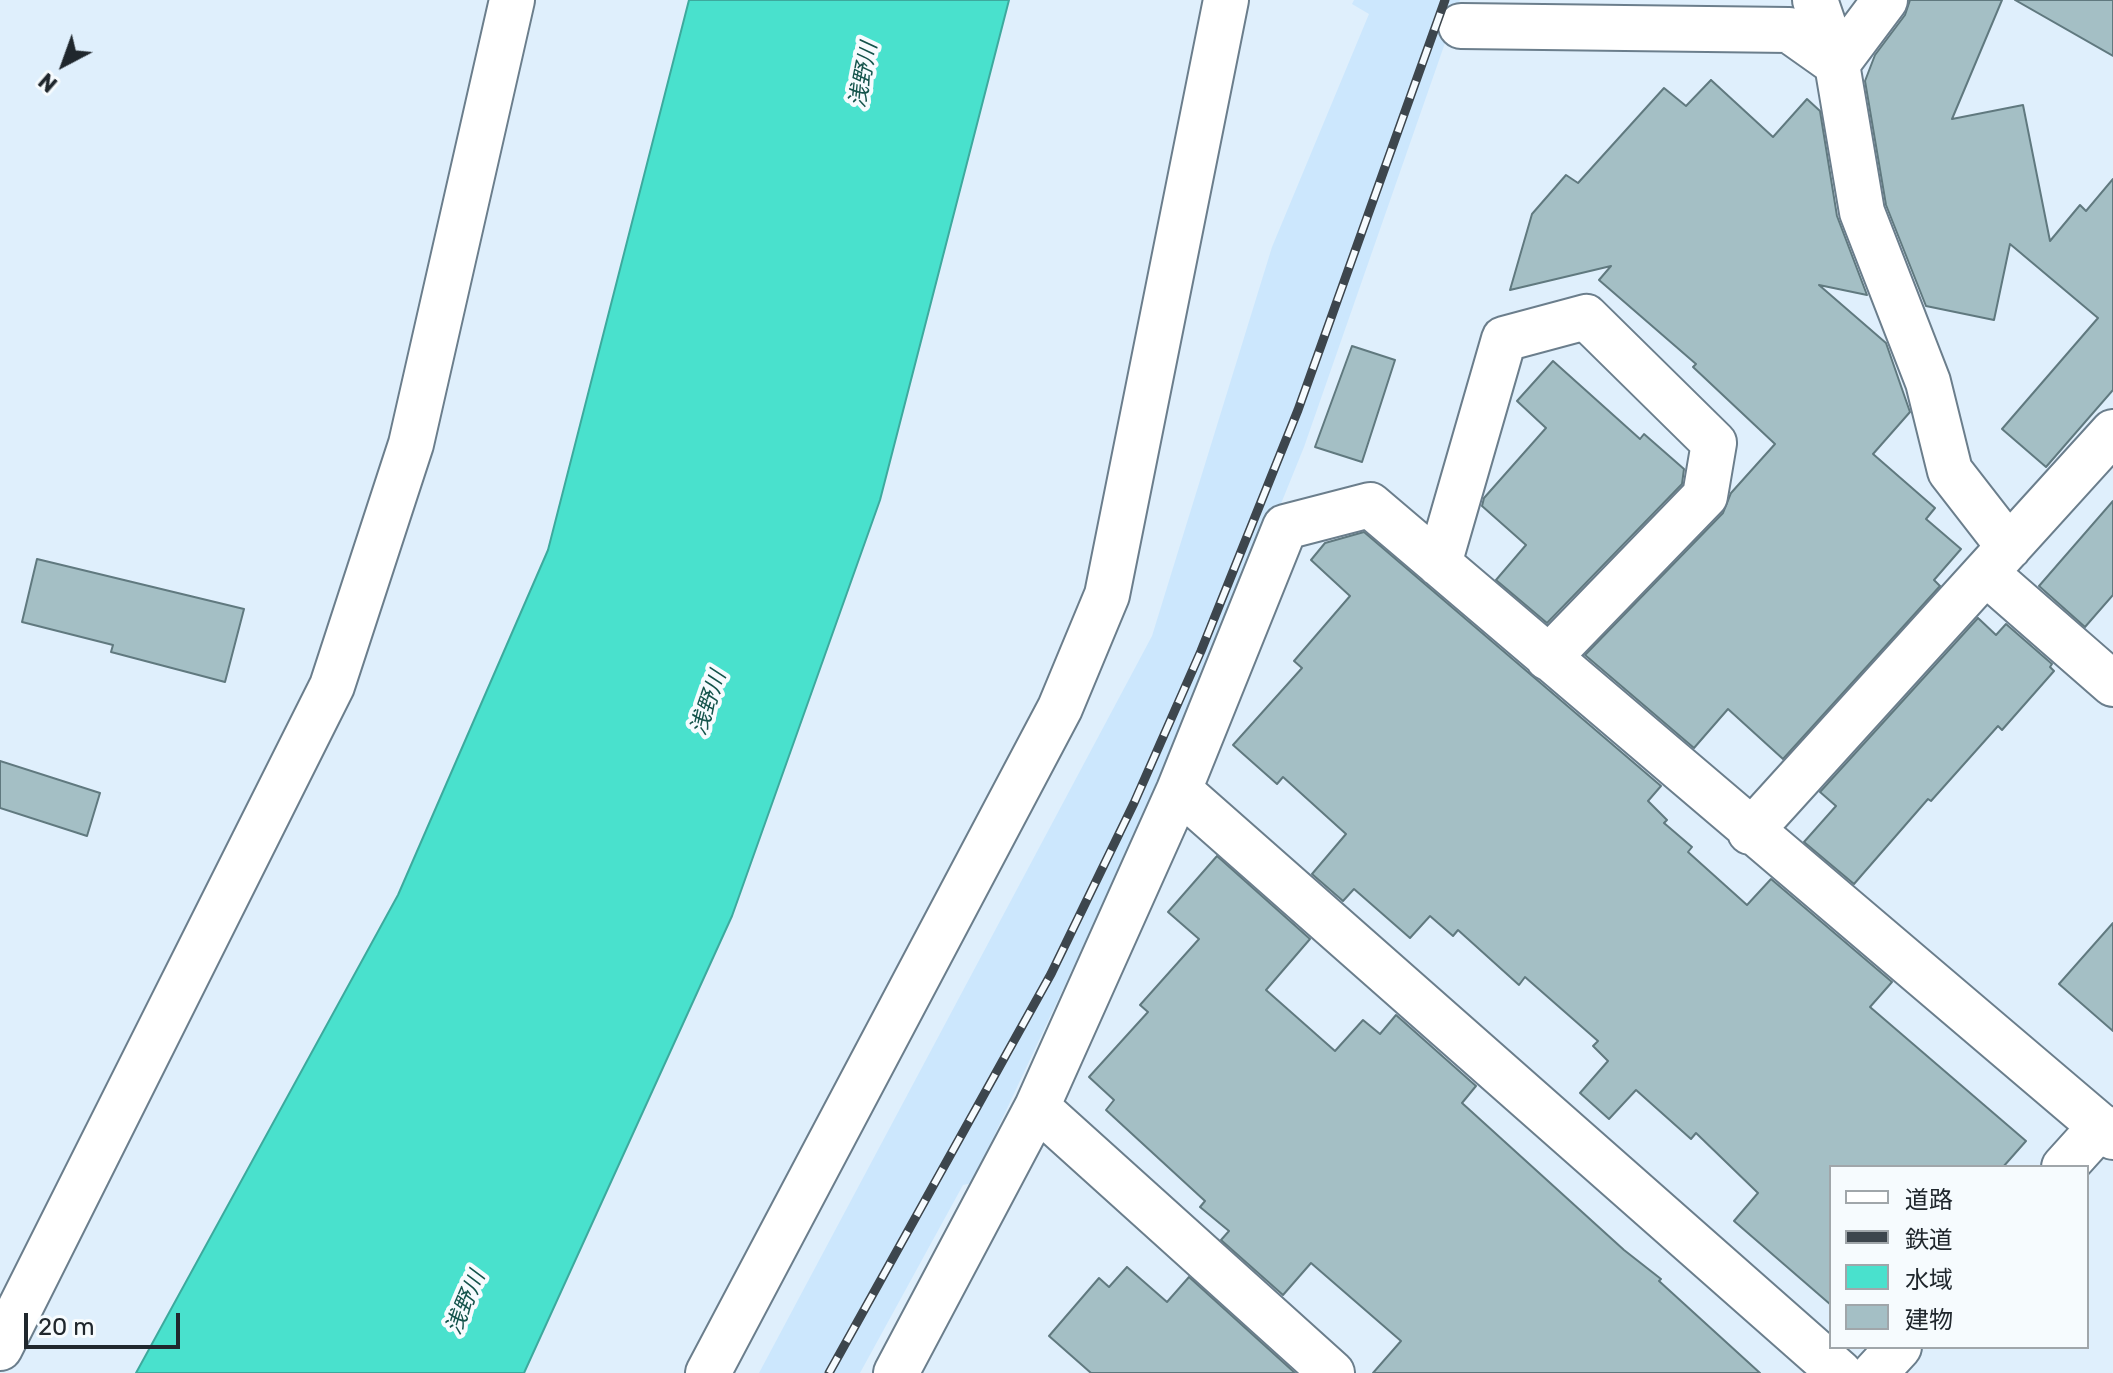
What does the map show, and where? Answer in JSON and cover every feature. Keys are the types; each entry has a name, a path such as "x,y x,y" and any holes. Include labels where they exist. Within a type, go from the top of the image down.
{"street":[{"path":"0,1348 332,686 411,444 512,0"},
{"path":"708,1373 1060,708 1107,595 1226,0"},
{"path":"1815,0 1837,64 1862,212 1928,382 1950,471 1998,561 2113,684"},
{"path":"1837,64 1885,0"},
{"path":"1461,26 1789,30 1837,64"},
{"path":"1439,564 1504,339 1586,317 1714,443 1705,496 1548,658"},
{"path":"1750,832 2113,432"},
{"path":"896,1373 1037,1107 1179,790 1285,527 1370,505 1750,832 2107,1132 2066,1165"},
{"path":"1179,790 1840,1373"},
{"path":"1037,1107 1332,1373"},
{"path":"1875,1373 1897,1349"}],"shaded area":[{"path":"1354,0 1460,0 1304,447 1218,659 972,1183 963,1185 860,1373 759,1373 1152,636 1272,247 1369,14 1352,4"}],"water":[{"name":"浅野川","path":"689,0 1009,0 880,500 732,916 524,1373 136,1373 398,895 548,550"}],"building":[{"path":"1910,0 2002,0 1952,119 2023,105 2050,241 2080,205 2086,211 2113,179 2113,390 2046,467 2002,429 2098,318 2010,244 1994,320 1926,306 1886,205 1865,81 1875,55 1905,15"},
{"path":"2015,0 2113,0 2113,56"},
{"path":"1711,80 1773,137 1807,99 1820,111 1837,216 1867,295 1819,285 1886,343 1910,412 1873,454 1935,508 1926,519 1961,549 1934,580 1940,586 1783,759 1728,709 1694,748 1585,655 1723,513 1731,493 1775,444 1693,367 1696,364 1599,280 1611,266 1510,290 1532,214 1566,175 1578,183 1664,88 1686,106"},
{"path":"1352,346 1395,360 1362,462 1315,447"},
{"path":"1553,361 1640,439 1644,434 1684,469 1682,484 1547,623 1496,580 1526,545 1482,506 1484,498 1546,428 1517,401"},
{"path":"2113,501 2113,595 2085,627 2039,586"},
{"path":"1364,532 1661,786 1648,801 1667,820 1664,823 1692,847 1688,852 1747,905 1771,879 1892,982 1870,1007 2026,1141 2005,1165 1829,1165 1829,1303 1734,1221 1758,1193 1696,1133 1691,1139 1636,1090 1609,1119 1580,1093 1608,1061 1593,1046 1598,1041 1525,977 1519,985 1458,930 1453,936 1430,916 1410,938 1354,889 1343,901 1312,874 1346,834 1283,777 1277,784 1233,745 1302,668 1294,661 1350,596 1311,560 1325,543"},
{"path":"37,559 244,609 225,682 111,652 113,645 22,622"},
{"path":"1978,618 1996,635 2006,624 2052,664 2050,667 2054,671 2002,730 1998,726 1931,801 1928,799 1854,884 1804,842 1836,806 1820,792"},
{"path":"0,761 100,793 87,836 0,808"},
{"path":"1217,856 1310,939 1266,990 1335,1051 1363,1020 1380,1034 1396,1015 1476,1086 1462,1103 1624,1250 1661,1279 1659,1281 1760,1373 1373,1373 1401,1341 1311,1263 1283,1295 1221,1240 1229,1231 1200,1207 1205,1201 1106,1110 1114,1100 1089,1077 1148,1012 1140,1005 1199,939 1168,912"},
{"path":"2113,923 2113,1031 2059,984"},
{"path":"1127,1267 1167,1302 1189,1277 1295,1373 1091,1373 1049,1336 1099,1278 1109,1287"}],"railway":[{"path":"829,1373 1051,974 1134,803 1201,651 1298,410 1445,0"}]}
